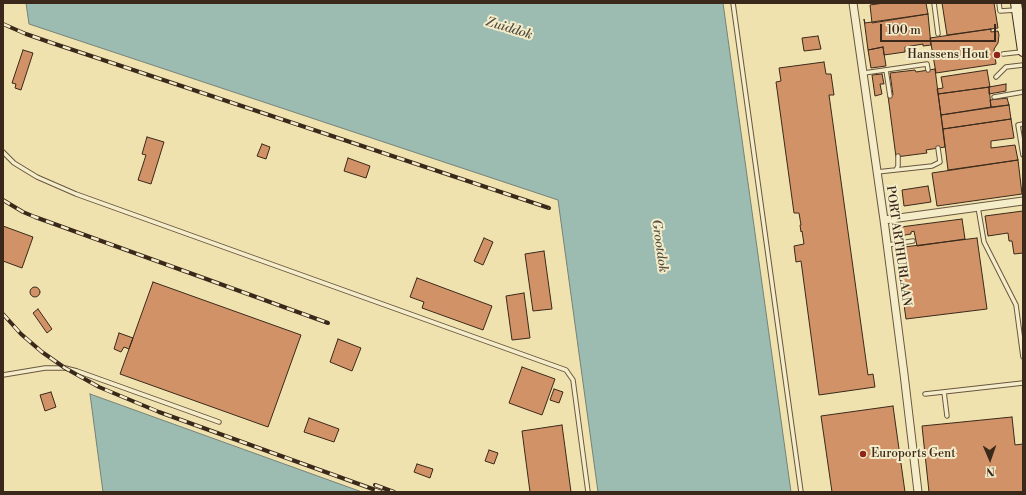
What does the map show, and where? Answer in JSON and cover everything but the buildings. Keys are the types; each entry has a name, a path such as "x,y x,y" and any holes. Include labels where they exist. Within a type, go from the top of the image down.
{"main road":[{"path":"1018,6 1023,51"}],"street":[{"name":"PORT ARTHURLAAN","path":"853,3 888,245 918,492"},
{"path":"884,220 1023,201"}],"lane":[{"path":"733,3 801,492"},
{"path":"934,3 938,34"},
{"path":"999,3 1000,11 1018,6"},
{"path":"1003,54 1023,51"},
{"path":"863,73 927,64 928,70"},
{"path":"996,77 1006,67 1023,65"},
{"path":"886,70 890,96"},
{"path":"994,97 1023,92"},
{"path":"1023,124 1018,125 1023,155"},
{"path":"877,172 932,166 940,162 938,148"},
{"path":"3,152 14,163 37,177 76,194 566,370 573,380 588,492"},
{"path":"896,170 898,166 898,156"},
{"path":"978,207 984,242 1016,305 1023,357"},
{"path":"888,245 913,241"},
{"path":"3,375 45,368 64,368 77,371 219,422"},
{"path":"925,394 1023,382"},
{"path":"944,392 947,416"}],"water":[{"path":"26,3 723,3 791,492 598,492 558,200 29,24"},
{"path":"90,394 362,492 103,492"}],"railway":[{"path":"3,24 52,43 549,208"},
{"path":"3,200 23,212 35,217 328,323"},
{"path":"3,314 21,334 42,352 65,368 99,387 159,412 381,492"},
{"path":"375,485 394,492"}],"place":[{"name":"Hanssens Hout","path":"997,55"},
{"name":"Euroports Gent","path":"863,454"}],"water label":[{"name":"Zuiddok","path":"509,29"},
{"name":"Grootdok","path":"659,246"}]}
